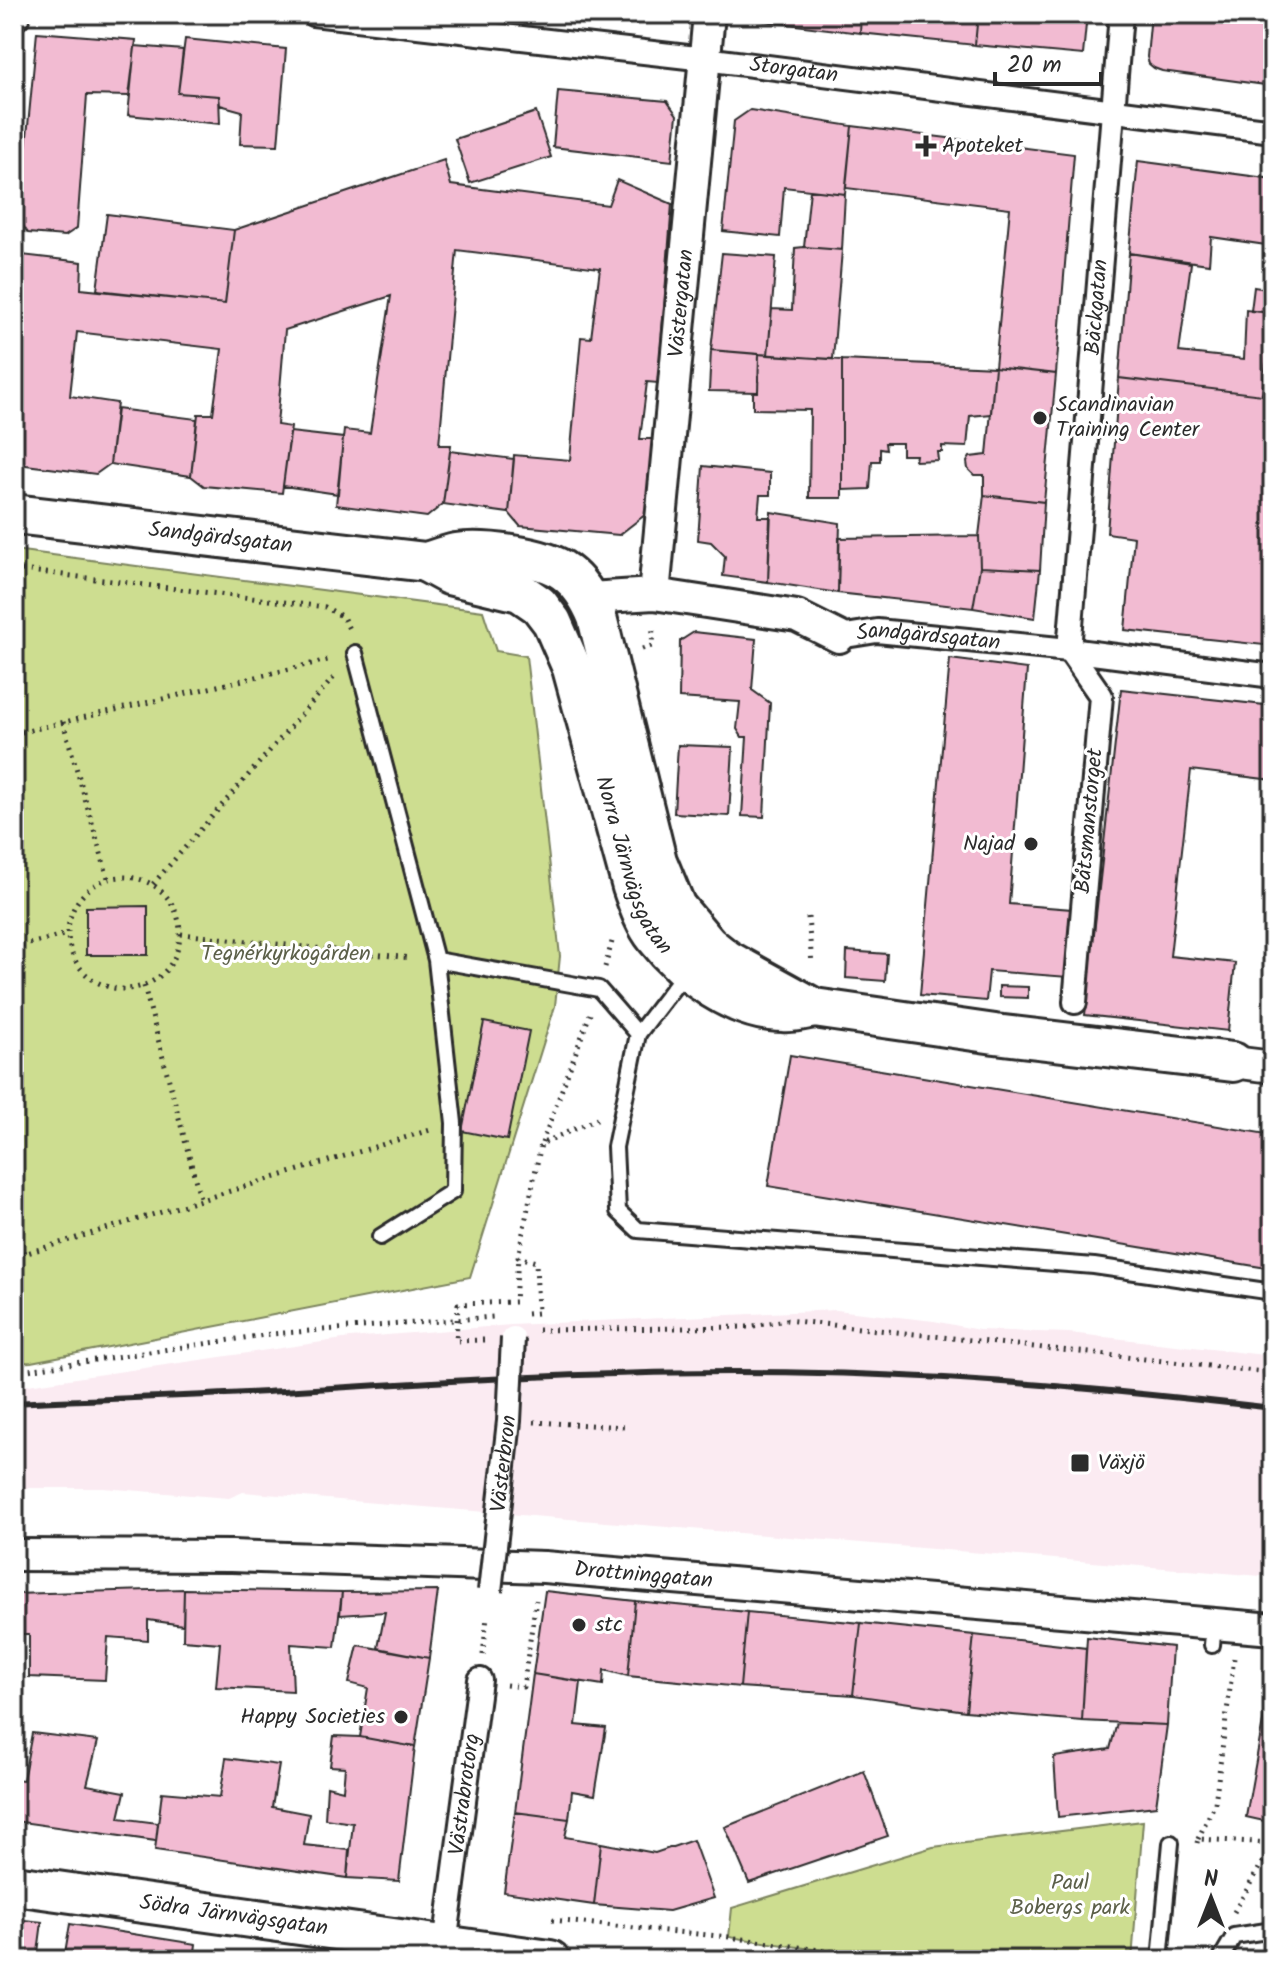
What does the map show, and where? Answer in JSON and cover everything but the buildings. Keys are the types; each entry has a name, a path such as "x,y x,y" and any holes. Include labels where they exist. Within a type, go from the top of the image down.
{"street":[{"name":"Storgatan","path":"313,14 705,59 1273,131"},
{"name":"Västergatan","path":"654,594 709,14"},
{"name":"Bäckgatan","path":"1069,650 1121,14"},
{"name":"Sandgärdsgatan","path":"14,514 426,562 458,553 519,555 549,562 566,572 589,598"},
{"name":"Sandgärdsgatan","path":"426,562 449,575 520,592 539,605 552,622 589,598 654,594 797,616 839,637 877,631 1069,650 1273,676"},
{"name":"Norra Järnvägsgatan","path":"589,598 604,644 657,861 698,957"},
{"name":"Norra Järnvägsgatan","path":"552,622 572,668 632,887 655,937 698,957 747,972 814,1008 995,1034 1273,1067"},
{"name":"Båtsmanstorget","path":"1069,650 1101,696 1075,1002"},
{"name":"Västerbron","path":"490,1591 509,1421 513,1338"},
{"name":"Drottninggatan","path":"14,1555 232,1556 544,1567 1213,1635 1273,1629"},
{"name":"Västrabrotorg","path":"446,1938 480,1681"},
{"name":"Södra Järnvägsgatan","path":"14,1885 446,1938 550,1960"}],"lane":[{"path":"355,653 436,960 454,1123 453,1191 380,1237"},
{"path":"698,957 638,1034 615,1147 618,1211 638,1230 1094,1266 1273,1292"},
{"path":"436,960 599,989 638,1034"},
{"path":"1160,1960 1171,1843"},
{"path":"1220,1960 1234,1936 1273,1930"}],"path":[{"path":"14,569 325,607 343,617 350,628 355,653"},
{"path":"14,734 355,653"},
{"path":"153,884 355,653"},
{"path":"63,722 108,878"},
{"path":"126,876 153,884 171,901 178,915 181,934 172,963 158,978 144,986 115,988 99,984 78,966 69,947 67,934 77,901 94,884 108,878 126,876"},
{"path":"808,917 812,969"},
{"path":"14,948 67,934"},
{"path":"181,934 436,960"},
{"path":"513,1338 456,1341 458,1304 515,1302 518,1257 541,1144 599,989 613,938"},
{"path":"144,986 201,1201"},
{"path":"541,1144 624,1107"},
{"path":"14,1257 454,1123"},
{"path":"14,1220 24,1254"},
{"path":"518,1257 536,1262 538,1330 748,1327 786,1320 1270,1372 1273,1358"},
{"path":"523,1314 538,1313"},
{"path":"14,1372 271,1334 507,1316"},
{"path":"509,1421 626,1427"},
{"path":"490,1591 480,1681 523,1687 537,1590"},
{"path":"1196,1854 1198,1839 1215,1803 1235,1649"},
{"path":"1198,1839 1273,1844 1228,1921"}],"shaded area":[{"path":"836,1310 934,1321 979,1330 1069,1333 1273,1356 1273,1577 243,1492 229,1498 103,1488 14,1488 14,1387 350,1338 511,1325"}],"green space":[{"name":"Tegnérkyrkogården","path":"14,550 483,611 496,651 526,656 560,956 555,1006 470,1277 14,1363"},
{"name":"Paul Bobergs park","path":"1143,1821 1132,1960 889,1960 729,1937 732,1908 933,1847"}],"railway":[{"path":"14,1403 542,1376 749,1372 989,1381 1273,1408"}],"place":[{"name":"Apoteket","path":"926,146"},
{"name":"Scandinavian Training Center","path":"1040,418"},
{"name":"Najad","path":"1031,844"},
{"name":"Växjö","path":"1080,1463"},
{"name":"stc","path":"579,1625"},
{"name":"Happy Societies","path":"401,1717"}]}
